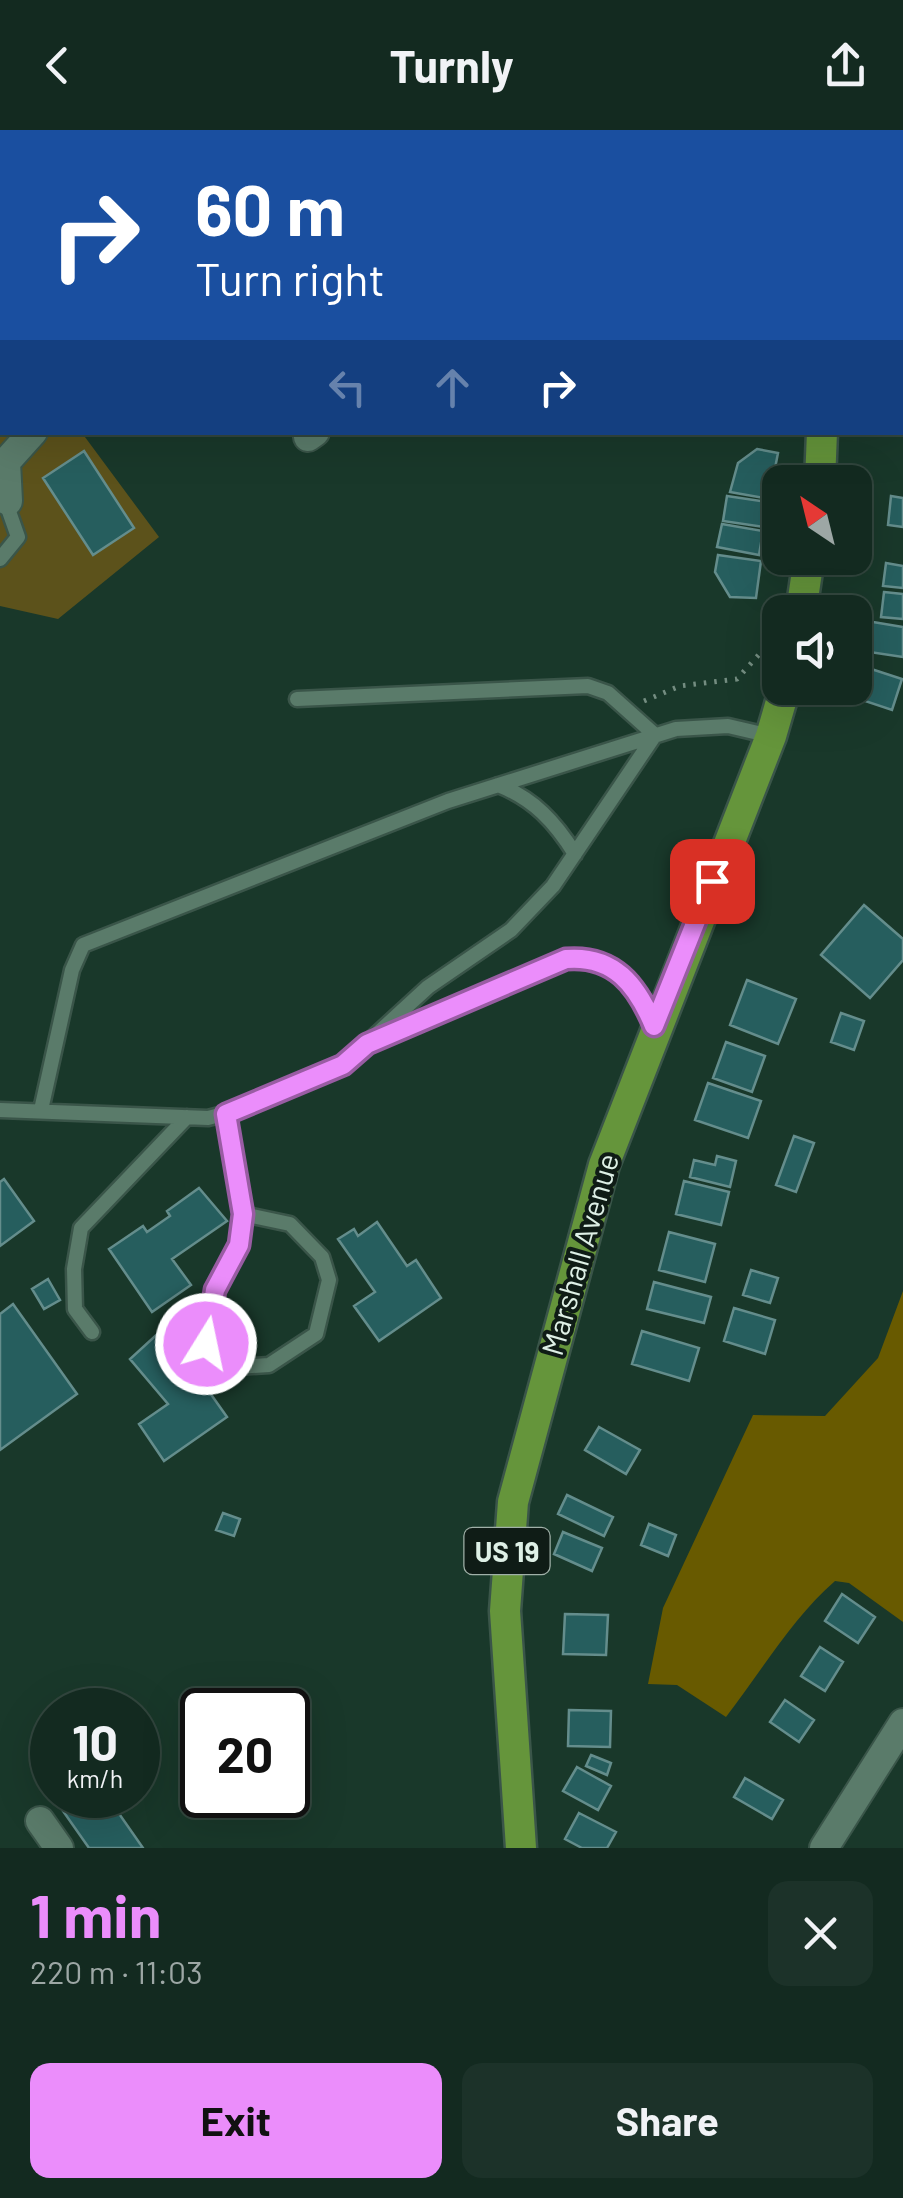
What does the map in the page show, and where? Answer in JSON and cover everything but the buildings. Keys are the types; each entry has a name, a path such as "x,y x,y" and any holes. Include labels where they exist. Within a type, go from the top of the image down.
{"main road":[{"path":"821,465 822,435"},
{"name":"Marshall Avenue","path":"520,1848 506,1612 512,1502 604,1165 654,1026 781,705"}],"street":[{"path":"4,500 6,462 29,435"},
{"path":"824,1848 903,1723"},
{"path":"40,1821 59,1848"}],"lane":[{"path":"0,558 18,537 4,500"},
{"path":"297,698 588,686 608,694 656,735"},
{"path":"41,1110 72,970 83,945 498,785 656,735 710,725 771,736"},
{"path":"0,1110 187,1117 226,1114 343,1065 428,987 534,910 656,735"},
{"path":"498,785 524,795 544,812 575,854"},
{"path":"367,1044 566,959 582,958 621,973 644,1002 654,1026"},
{"path":"226,1114 243,1214 239,1245 215,1290 206,1344 221,1368 270,1365 316,1334 329,1280 322,1258 290,1224 243,1214"},
{"path":"92,1332 75,1309 74,1269 81,1228 187,1117"}],"path":[{"path":"630,713 660,691 737,679 762,651"}],"shaded area":[{"path":"0,435 83,435 159,537 58,619 0,606"},
{"path":"903,1291 903,1622 849,1583 835,1581 791,1628 726,1717 677,1685 648,1684 663,1608 753,1415 825,1416 878,1358"}],"route":[{"path":"206,1344 215,1290 239,1245 243,1214 226,1114 343,1065 367,1044 566,959 600,962 621,973 644,1002 654,1026 712,881"}]}
